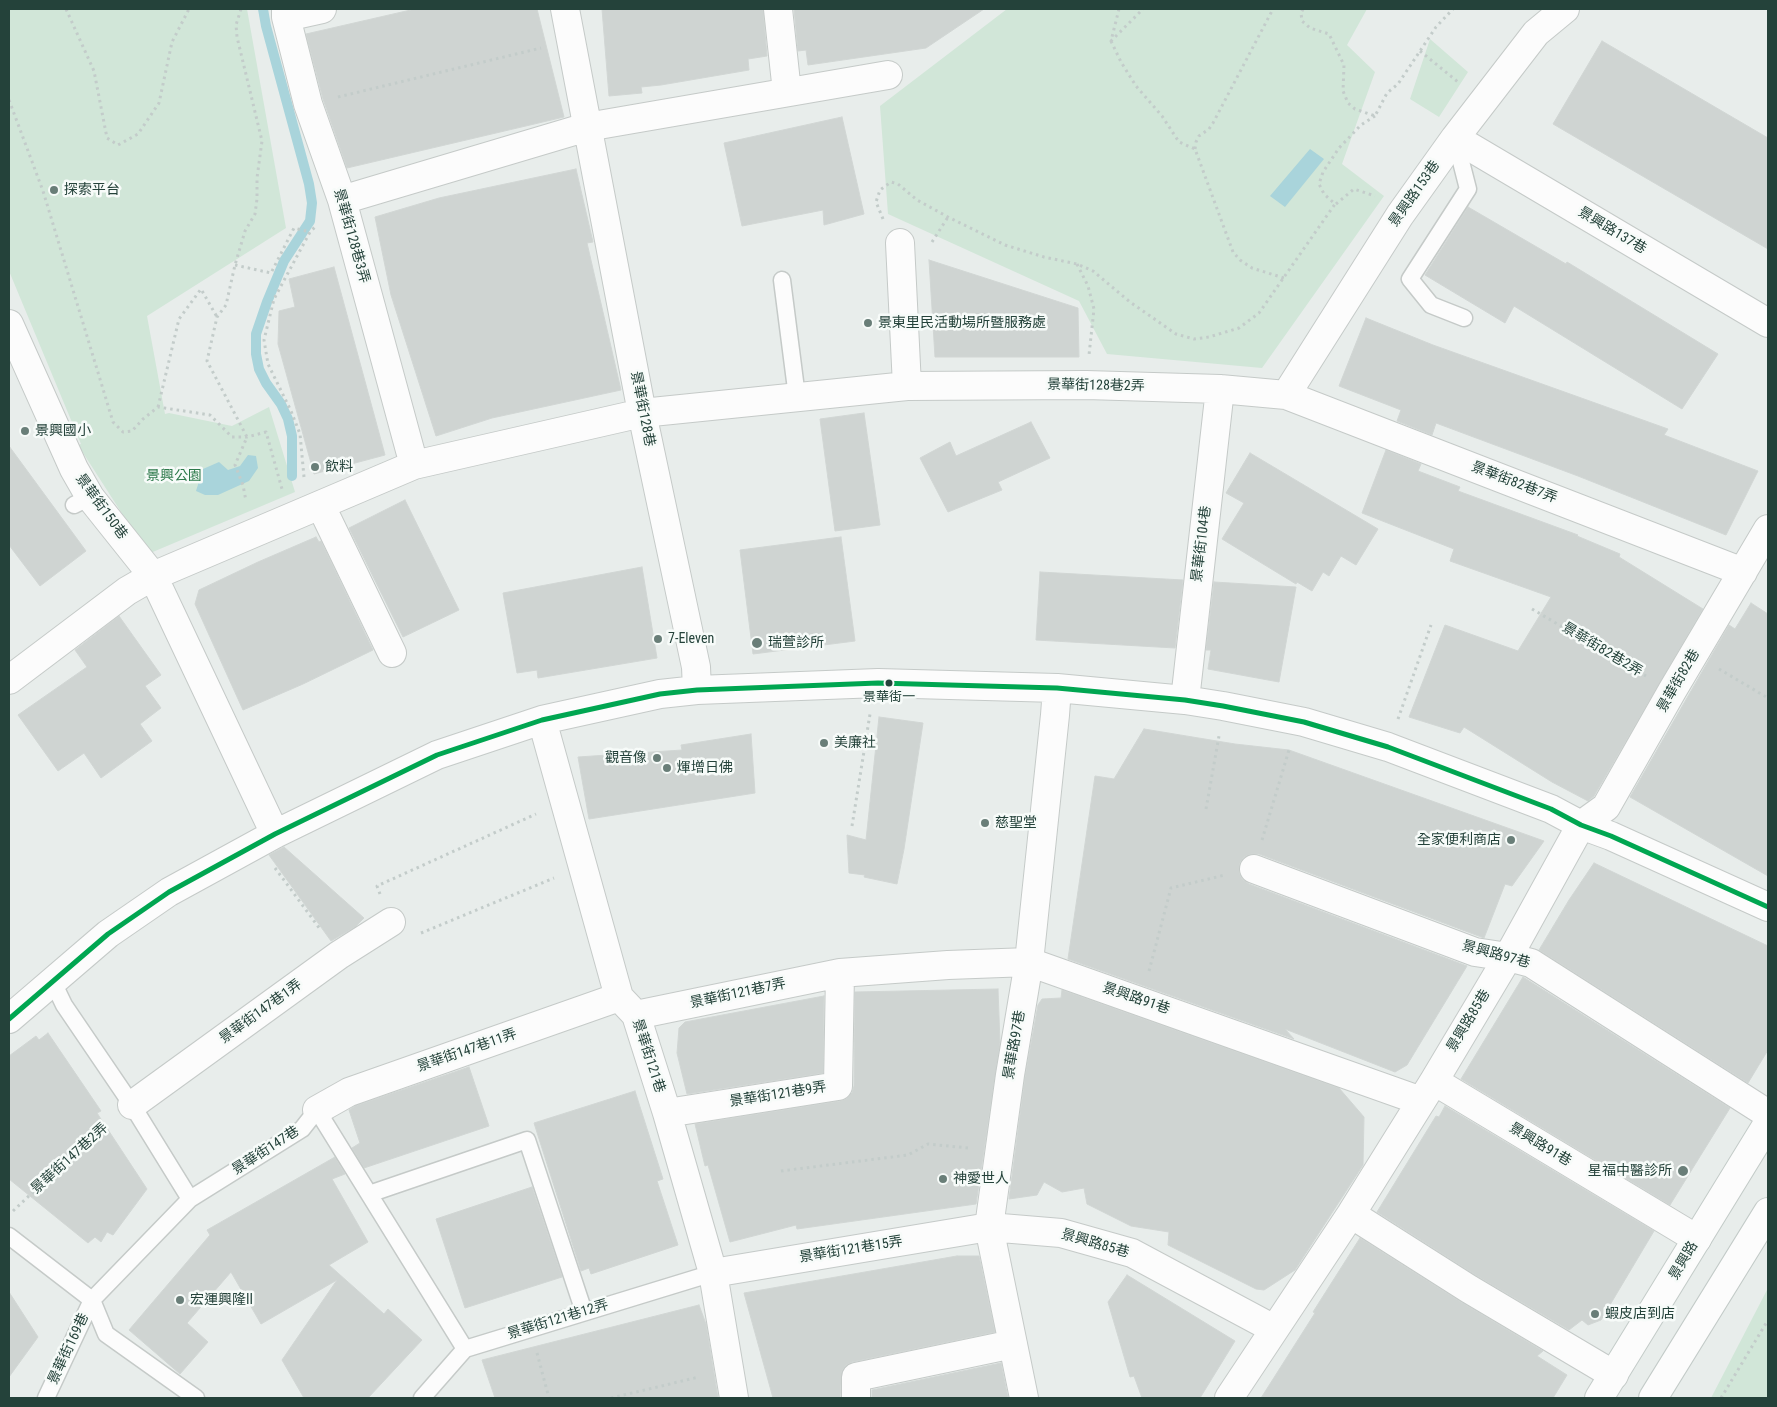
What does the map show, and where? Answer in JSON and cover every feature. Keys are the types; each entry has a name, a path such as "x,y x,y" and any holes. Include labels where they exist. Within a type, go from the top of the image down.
{"street":[{"path":"286,13 322,9"},
{"name":"景華街128巷","path":"565,9 642,413 696,667 697,690"},
{"path":"778,9 787,92"},
{"name":"景興路153巷","path":"1286,394 1400,215 1455,138 1536,33 1564,9"},
{"name":"景華街128巷3弄","path":"286,13 308,104 342,200 414,465"},
{"path":"342,200 587,127 888,75"},
{"name":"景興路137巷","path":"1455,138 1768,323"},
{"path":"893,234 907,386"},
{"name":"景華街150巷","path":"9,324 74,469 82,501 153,576 275,834"},
{"name":"景華街128巷2弄","path":"642,413 907,386 1086,385 1220,389 1286,394"},
{"name":"景華街104巷","path":"1185,700 1220,389"},
{"name":"景華街82巷7弄","path":"1286,394 1743,572"},
{"path":"9,680 126,591 153,576 414,465 642,413"},
{"path":"321,506 392,653"},
{"name":"景華街82巷","path":"1581,825 1606,807 1768,529"},
{"path":"9,1018 108,934 169,892 275,834 437,755 542,720 660,694 697,690 870,684 1057,688 1185,700 1304,722 1388,747 1551,810 1768,907"},
{"name":"景華路97巷","path":"1024,1398 989,1227 999,1150 1029,962 1057,688"},
{"name":"景華街121巷","path":"542,720 583,866 628,1006 668,1113 713,1273 734,1398"},
{"name":"景興路85巷","path":"1239,1395 1274,1329 1351,1214 1428,1091 1508,957 1581,825"},
{"name":"景興路97巷","path":"1254,868 1475,952 1531,963 1768,1114"},
{"name":"景華街147巷1弄","path":"132,1105 339,955 391,922"},
{"name":"景興路91巷","path":"840,973 948,965 1029,962 1141,1000 1428,1091 1697,1239"},
{"name":"景華街121巷7弄","path":"628,1006 840,973"},
{"name":"景華街121巷9弄","path":"668,1113 838,1086 840,973"},
{"name":"景華街147巷11弄","path":"317,1110 349,1092 628,1006"},
{"name":"景興路","path":"1600,1398 1768,1123"},
{"path":"1652,1398 1768,1212"},
{"path":"1351,1214 1469,1289 1614,1375"},
{"name":"景興路85巷","path":"989,1227 1061,1233 1132,1253 1274,1329"},
{"name":"景華街121巷15弄","path":"713,1273 989,1227"},
{"path":"856,1398 856,1376 1013,1344"}],"lane":[{"path":"1455,138 1468,188 1410,279 1431,305 1464,318"},
{"path":"782,280 797,398"},
{"path":"52,980 64,1004 132,1105 190,1199 92,1300"},
{"path":"317,1110 465,1349 422,1398"},
{"name":"景華街147巷","path":"190,1199 302,1129 317,1110"},
{"path":"370,1194 528,1140 584,1312"},
{"path":"9,1236 92,1300 106,1334 196,1398"},
{"name":"景華街121巷12弄","path":"465,1349 713,1273"},
{"name":"景華街169巷","path":"46,1398 92,1300"}],"path":[{"path":"66,9 94,71 107,138 118,145 138,134 159,103 172,42 189,9"},
{"path":"241,9 236,25 237,37 262,141 257,178 257,199 255,214 245,231 235,265 226,305 217,317 207,360 247,437"},
{"path":"1119,9 1111,41 1121,62 1136,86 1162,116 1179,142 1195,149"},
{"path":"1111,41 1143,9"},
{"path":"1272,9 1213,123 1209,129 1199,136 1195,149 1233,252 1240,260 1252,268 1284,278"},
{"path":"1303,9 1301,12 1302,21 1310,28 1329,34 1344,65 1343,91 1348,103 1355,109 1376,116"},
{"path":"1336,204 1324,194 1319,184 1323,172 1339,148 1361,125 1376,116 1387,94 1398,84 1436,27 1453,9"},
{"path":"308,104 571,41"},
{"path":"1420,51 1482,103"},
{"path":"9,100 43,191 113,422 123,432 132,430 158,407 179,319 201,289 217,317"},
{"path":"893,234 876,202 880,190 891,182 898,184 917,200 1005,245 1044,257 1077,264 1093,271 1130,302 1176,334 1194,339 1209,337 1239,328 1259,314 1336,204 1354,189 1376,197 1400,215"},
{"path":"321,506 303,476 300,434 292,410 268,364 264,340 274,299 310,232 342,200"},
{"path":"930,247 948,217"},
{"path":"235,265 271,273 294,228 310,232"},
{"path":"1077,264 1088,286 1094,309 1086,385"},
{"path":"158,407 210,415 232,437 247,437 266,432 282,489 273,492"},
{"path":"246,501 235,464 247,437"},
{"path":"237,505 255,498"},
{"name":"景華街82巷2弄","path":"1532,609 1672,691"},
{"path":"1388,747 1431,625"},
{"path":"1694,654 1768,698"},
{"path":"852,826 870,712 870,684"},
{"path":"1206,810 1223,706"},
{"path":"1141,1000 1171,888 1254,868 1272,801 1290,748"},
{"path":"564,801 376,886 391,922 406,939 583,866"},
{"path":"272,863 339,955"},
{"name":"景華街147巷2弄","path":"9,1215 72,1155 132,1105"},
{"path":"781,1172 908,1155 928,1144 999,1150"},
{"path":"1720,1398 1768,1320"},
{"path":"531,1328 548,1398"},
{"path":"611,1398 729,1370"}],"green space":[{"name":"景興公園","path":"9,9 247,9 286,228 147,316 165,414 169,413 232,426 269,407 295,492 148,554 78,445 81,444 9,271"},
{"path":"1007,9 1367,9 1347,45 1375,72 1342,164 1384,196 1262,368 1107,354 1079,301 888,214 880,106"},
{"path":"1430,39 1468,72 1439,117 1410,99"},
{"path":"1768,1288 1768,1398 1711,1398"}],"water":[{"path":"1310,149 1324,159 1285,207 1270,196"},
{"path":"248,455 256,456 258,468 249,481 218,495 205,495 196,491 203,469 219,462 228,470 240,466"}],"building":[{"path":"415,9 537,9 564,117 347,168 323,99 306,34"},
{"path":"602,9 763,9 767,56 748,59 749,70 641,87 642,93 609,96"},
{"path":"794,9 984,9 926,48 808,65 806,50 798,51"},
{"path":"1602,41 1768,138 1768,249 1553,124"},
{"path":"842,117 864,214 824,225 823,210 742,226 724,143"},
{"path":"576,169 593,242 587,243 621,390 492,418 436,436 391,295 375,217 439,198"},
{"path":"1468,207 1566,264 1567,262 1718,354 1682,409 1514,306 1505,323 1425,275"},
{"path":"929,260 1078,308 1079,357 935,357"},
{"path":"334,267 385,455 314,474 278,344 279,311 295,307 289,279"},
{"path":"1366,318 1433,345 1668,429 1664,435 1758,471 1726,535 1578,476 1436,423 1432,435 1397,421 1401,410 1339,386"},
{"path":"864,413 880,525 835,531 820,419"},
{"path":"1031,422 1050,458 998,482 1002,490 948,512 920,458 950,442 956,456"},
{"path":"9,446 86,551 40,586 9,545"},
{"path":"1386,450 1421,464 1418,471 1460,487 1458,491 1578,535 1620,554 1619,557 1703,609 1594,796 1588,801 1552,782 1464,727 1460,733 1409,717 1445,625 1518,651 1551,597 1450,561 1454,549 1362,513"},
{"path":"1250,453 1378,529 1356,565 1341,556 1329,576 1323,572 1312,591 1297,582 1296,584 1222,539 1244,503 1226,493"},
{"path":"405,500 459,610 403,637 349,528"},
{"path":"316,537 319,542 321,541 373,650 303,684 243,710 195,604 199,590"},
{"path":"841,537 855,641 753,654 740,550"},
{"path":"642,567 657,658 538,678 537,670 517,673 503,593"},
{"path":"1040,572 1183,580 1175,648 1036,640"},
{"path":"1214,582 1296,587 1279,682 1208,669 1211,650 1206,650"},
{"path":"1751,603 1768,614 1768,876 1630,797 1729,625 1735,629"},
{"path":"119,616 161,675 145,686 161,708 140,724 152,741 101,778 84,753 58,771 18,715 87,667 75,650"},
{"path":"879,717 923,723 897,884 864,877 865,875 849,873 847,835 866,840"},
{"path":"1144,729 1235,744 1289,750 1544,841 1512,886 1505,884 1484,938 1259,854 1251,854 1244,857 1240,863 1239,872 1242,879 1249,884 1467,966 1407,1065 1395,1072 1285,1029 1294,1039 1068,959 1095,776 1114,779"},
{"path":"751,734 755,793 589,819 578,757 682,750 681,745"},
{"path":"284,847 364,918 355,927 331,941 269,855"},
{"path":"1594,863 1768,946 1768,1050 1748,1083 1539,950"},
{"path":"1523,977 1730,1108 1670,1205 1461,1079"},
{"path":"998,989 1000,1043 976,1204 797,1229 796,1225 730,1242 708,1165 705,1166 695,1124 840,1101 847,1098 852,1093 854,1086 855,992"},
{"path":"1062,990 1339,1088 1364,1117 1363,1165 1295,1270 1264,1290 1256,1289 1168,1245 1169,1232 1131,1226 1087,1204 1084,1188 1062,1192 1044,1182 1037,1195 1009,1199 1025,1077 1038,1005 1042,999 1061,998"},
{"path":"824,996 823,1073 687,1094 677,1053 679,1028 685,1022"},
{"path":"48,1033 101,1111 97,1113 147,1189 113,1235 107,1232 101,1242 95,1237 88,1243 9,1179 9,1056 36,1036 39,1040"},
{"path":"469,1067 489,1126 364,1168 352,1148 360,1143 349,1110 355,1106"},
{"path":"635,1091 663,1179 657,1181 678,1245 591,1274 589,1268 581,1271 534,1123"},
{"path":"1445,1106 1654,1231 1601,1320 1588,1325 1582,1320 1569,1330 1477,1276 1377,1212 1436,1116 1439,1117"},
{"path":"335,1157 345,1174 332,1179 368,1242 329,1265 384,1314 388,1309 422,1340 368,1398 304,1398 282,1360 337,1280 261,1324 231,1272 187,1323 208,1342 180,1374 129,1330 210,1235 207,1230"},
{"path":"532,1187 562,1277 465,1308 436,1219"},
{"path":"1360,1238 1543,1351 1537,1356 1567,1375 1553,1398 1261,1398"},
{"path":"957,1256 979,1256 995,1332 852,1362 846,1365 842,1371 840,1398 773,1398 744,1293"},
{"path":"1127,1275 1235,1341 1200,1398 1142,1398 1134,1376 1130,1377 1108,1302"},
{"path":"9,1292 38,1337 9,1377"},
{"path":"699,1305 706,1324 718,1398 495,1398 482,1360"},
{"path":"1001,1363 1008,1398 872,1398 872,1390"}],"waterway":[{"path":"263,9 309,184 312,203 310,221 284,261 256,334 256,354 259,369 288,419 292,436 292,476"}],"transit line":[{"path":"9,1019 108,934 169,892 275,834 437,755 542,720 660,694 697,690 878,683 1057,688 1185,700 1304,722 1388,747 1551,809 1581,825 1611,836 1768,907"}],"place":[{"name":"探索平台","path":"54,190"},
{"name":"景東里民活動場所暨服務處","path":"868,323"},
{"name":"景興國小","path":"25,431"},
{"name":"飲料","path":"315,467"},
{"name":"7-Eleven","path":"658,639"},
{"name":"瑞萱診所","path":"757,643"},
{"name":"景華街一","path":"889,683"},
{"name":"美廉社","path":"824,743"},
{"name":"觀音像","path":"657,758"},
{"name":"煇增日佛","path":"667,768"},
{"name":"慈聖堂","path":"985,823"},
{"name":"全家便利商店","path":"1511,840"},
{"name":"星福中醫診所","path":"1683,1171"},
{"name":"神愛世人","path":"943,1179"},
{"name":"宏運興隆II","path":"180,1300"},
{"name":"蝦皮店到店","path":"1595,1314"}]}
